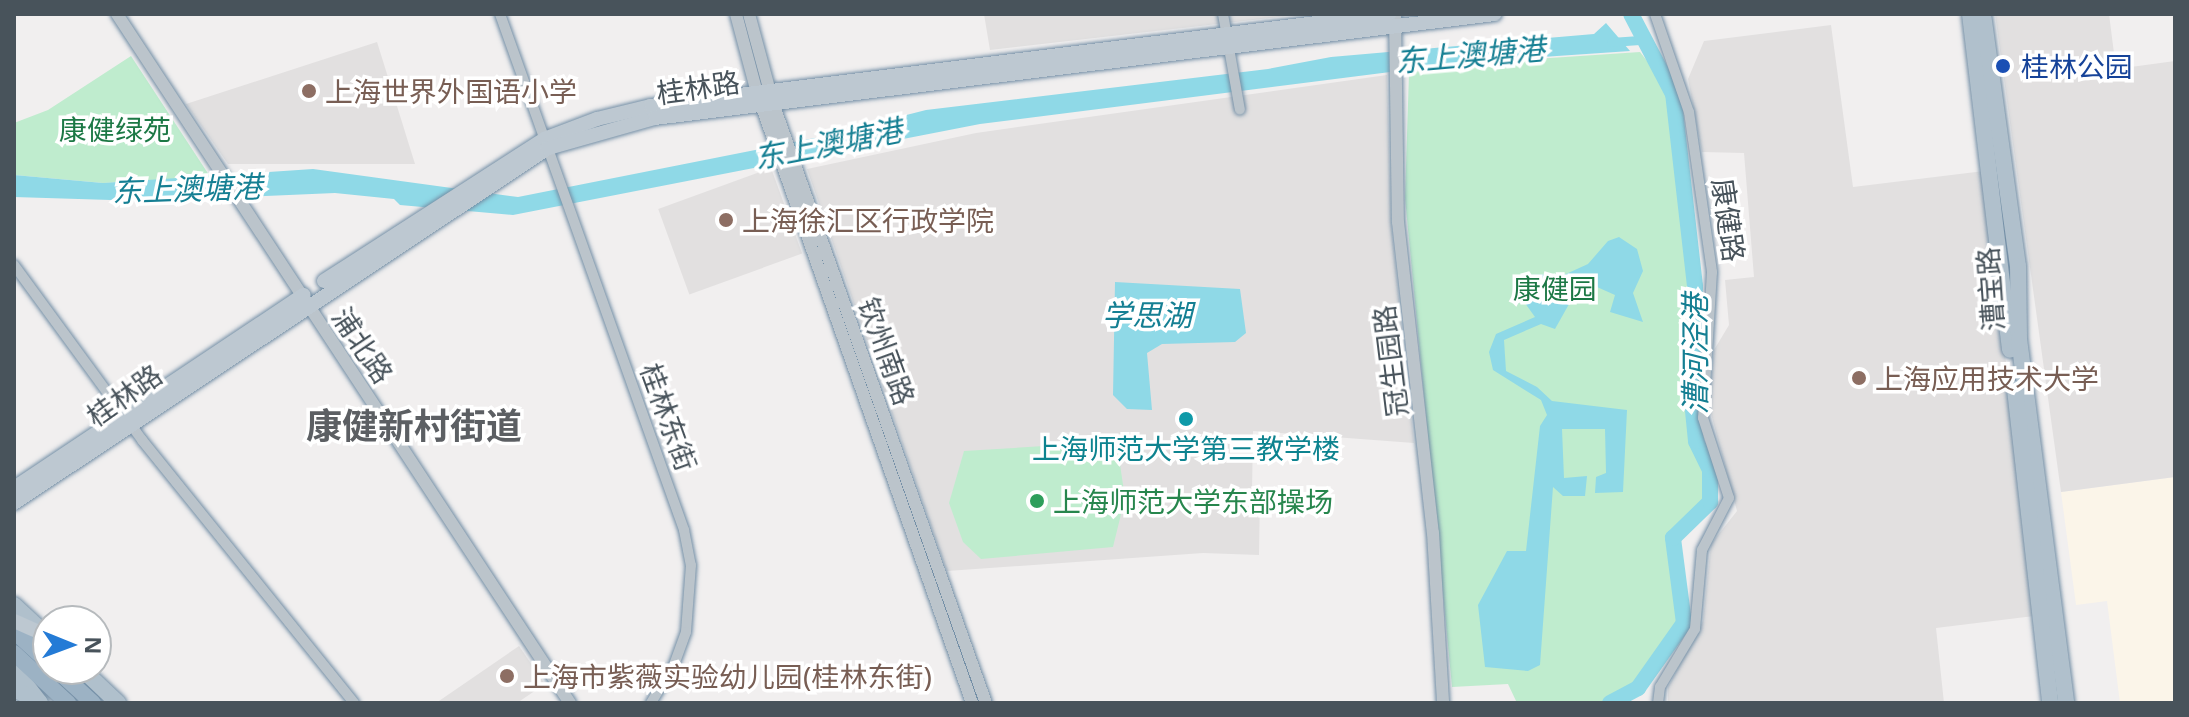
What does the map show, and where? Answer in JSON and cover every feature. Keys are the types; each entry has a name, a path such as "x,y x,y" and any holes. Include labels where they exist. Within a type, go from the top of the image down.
{"highway":[{"path":"14,631 32,647"},
{"path":"14,653 68,703"},
{"path":"77,685 95,703"}],"main road":[{"name":"桂林路","path":"304,300 436,220 546,144 655,118 765,98 1393,18 1495,14"},
{"name":"漕宝路","path":"1970,14 2050,703"},
{"name":"漕宝路","path":"1983,14 2018,266 2019,339 2066,703"},
{"name":"桂林路","path":"14,488 304,300 418,220 481,186"},
{"name":"桂林路","path":"14,503 126,418"},
{"path":"16,615 32,629"},
{"path":"14,669 40,702"},
{"path":"80,685 103,703"},
{"path":"99,685 118,703"},
{"path":"106,685 126,703"},
{"path":"14,689 40,702"}],"street":[{"name":"浦北路","path":"117,14 218,172 570,703"},
{"name":"桂林东街","path":"500,14 684,530 691,565 686,632 675,663 651,703"},
{"name":"钦州南路","path":"736,14 972,703"},
{"name":"钦州南路","path":"749,14 765,98"},
{"path":"1223,14 1240,105"},
{"name":"康健路","path":"1655,14 1689,112 1712,272 1703,418 1729,498 1702,550 1695,629 1660,687 1658,703"},
{"name":"冠生园路","path":"1393,18 1398,222 1432,522 1443,703"},
{"name":"钦州南路","path":"789,165 986,703"},
{"path":"14,265 126,418 354,703"}],"shaded area":[{"path":"984,14 1304,14 990,50"},
{"name":"上海应用技术大学","path":"1995,14 2109,14 2116,69 2175,61 2175,477 2061,492"},
{"name":"上海应用技术大学","path":"1831,25 1853,187 1984,171 2035,616 1936,628 1944,703 1668,703 1668,687 1703,621 1711,544 1737,511 1709,406 1714,350 1729,325 1725,280 1754,277 1744,153 1702,152 1688,79 1704,41"},
{"name":"上海世界外国语小学","path":"377,42 415,164 228,164 186,104"},
{"path":"1387,75 1391,224 1414,443 1253,431 1252,492 1260,493 1259,555 1203,553 947,571 807,169 976,133"},
{"name":"上海徐汇区行政学院","path":"771,168 802,254 689,295 658,209"},
{"path":"2175,477 2175,701 2120,703 2107,601 2076,605 2061,492"},
{"name":"上海市紫薇实验幼儿园(桂林东街)","path":"519,646 545,684 517,703 436,703"}],"green space":[{"name":"康健园","path":"1640,52 1673,94 1695,286 1692,401 1696,441 1710,470 1710,502 1673,538 1684,623 1638,688 1610,703 1517,703 1508,684 1452,687 1405,198 1409,73 1459,64"},
{"name":"康健绿苑","path":"131,56 211,178 103,183 14,175 14,123 48,110"},
{"name":"上海师范大学东部操场","path":"1108,442 1118,451 1125,498 1113,547 981,559 963,542 949,503 964,451"}],"water":[{"path":"1606,23 1630,51 1469,62 980,124 513,215 400,205 394,199 335,193 143,201 14,197 14,175 103,183 313,169 518,197 820,137 926,110 1268,69 1331,57 1594,34"},
{"path":"1619,237 1637,249 1643,271 1633,293 1643,322 1610,312 1615,295 1597,287 1573,297 1555,329 1541,324 1504,340 1506,371 1537,387 1552,401 1627,410 1623,492 1595,493 1596,477 1606,473 1605,429 1562,429 1564,478 1587,476 1585,496 1563,496 1553,487 1540,665 1528,671 1485,667 1478,605 1507,551 1526,551 1540,426 1547,415 1541,400 1493,370 1489,352 1496,334 1535,317 1517,292 1521,275 1566,274 1588,264 1608,241"},
{"name":"学思湖","path":"1115,282 1240,289 1246,333 1235,342 1162,344 1147,353 1152,410 1127,409 1113,395"}],"waterway":[{"name":"漕河泾港","path":"1610,703 1638,688 1684,623 1673,538 1710,502 1710,470 1696,441 1692,401 1695,286 1673,94 1631,14"},
{"name":"东上澳塘港","path":"1611,42 1643,40"}],"place":[{"name":"桂林公园","path":"2003,66"},
{"name":"上海世界外国语小学","path":"309,91"},
{"name":"上海徐汇区行政学院","path":"726,220"},
{"name":"上海应用技术大学","path":"1859,378"},
{"name":"上海师范大学第三教学楼","path":"1186,419"},
{"name":"上海师范大学东部操场","path":"1037,501"},
{"name":"上海市紫薇实验幼儿园(桂林东街)","path":"507,676"}],"district":[{"name":"康健新村街道","path":"414,426"}]}
